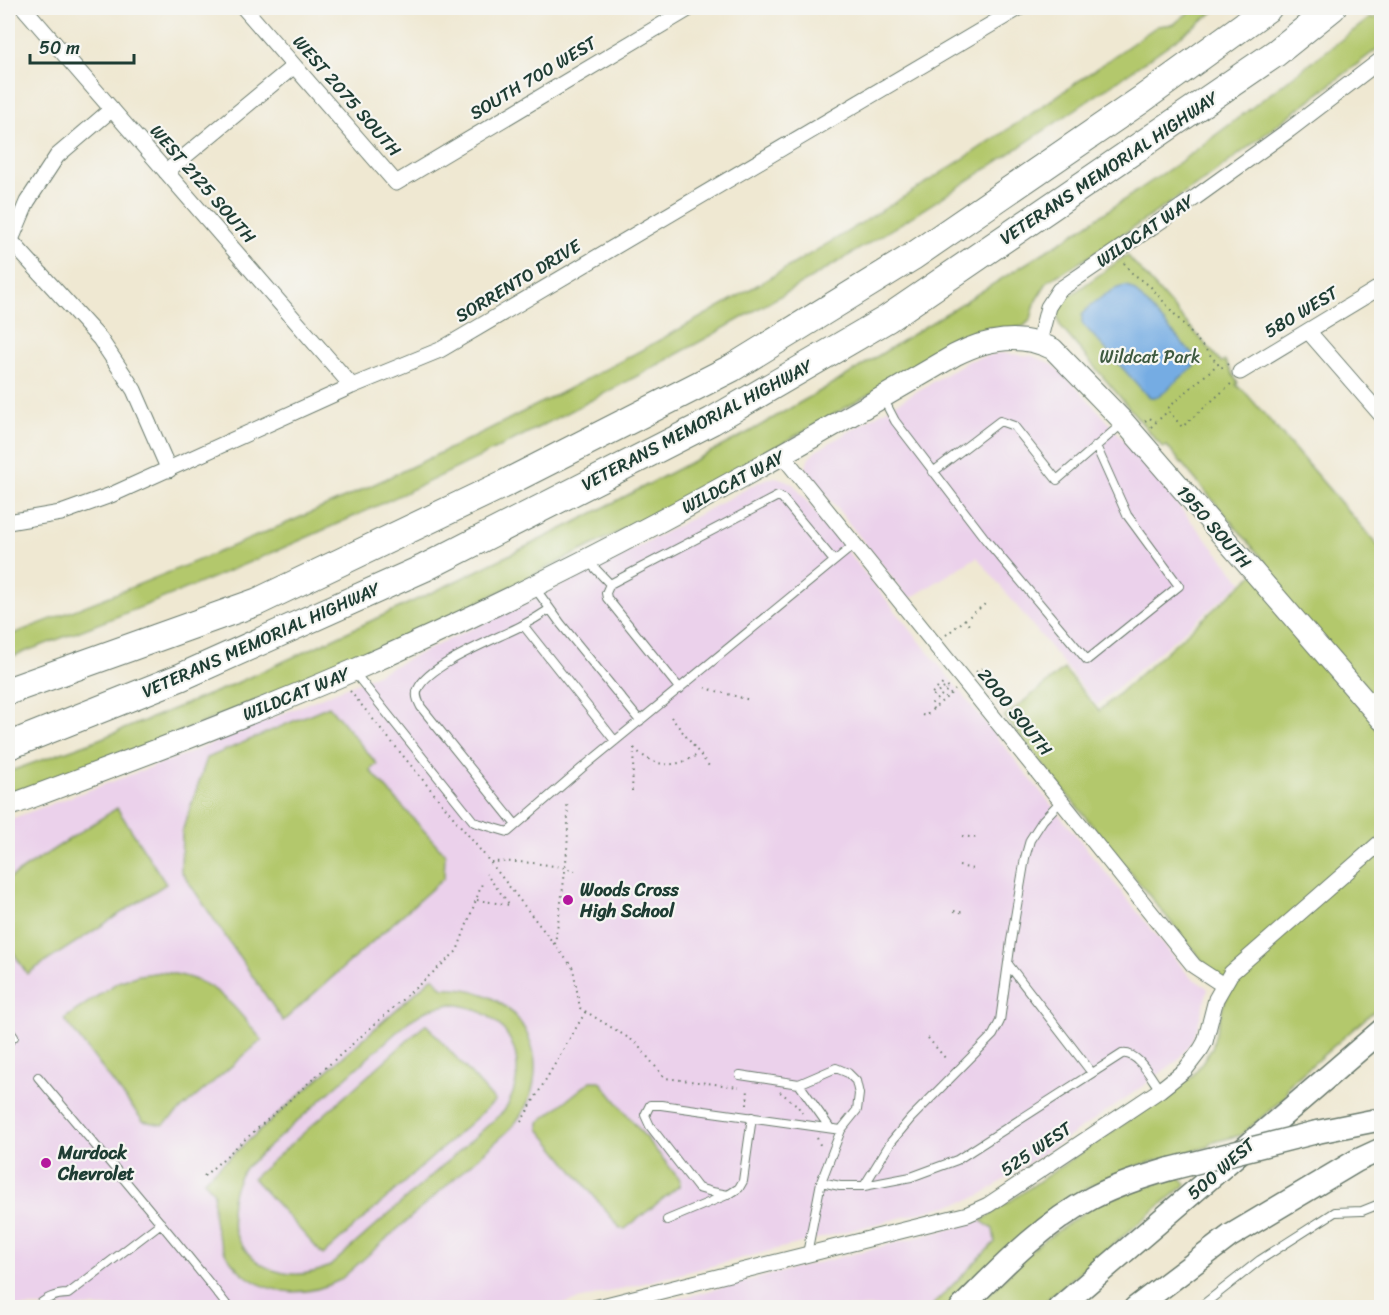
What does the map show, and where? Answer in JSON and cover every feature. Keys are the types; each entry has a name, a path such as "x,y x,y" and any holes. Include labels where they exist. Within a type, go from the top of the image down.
{"highway":[{"name":"VETERANS MEMORIAL HIGHWAY","path":"8,691 256,602 506,483 732,368 912,257 1141,100 1268,8"},
{"name":"VETERANS MEMORIAL HIGHWAY","path":"8,746 181,677 424,568 712,421 887,320 1276,53 1332,8"}],"main road":[{"name":"500 WEST","path":"1059,1308 1382,1030"},
{"path":"961,1308 1026,1243 1059,1218 1092,1198 1120,1185 1170,1169 1317,1132 1382,1119"},
{"path":"1135,1308 1230,1236 1356,1161 1382,1149"}],"street":[{"name":"WEST 2125 SOUTH","path":"24,8 352,386"},
{"name":"WEST 2075 SOUTH","path":"244,8 396,183"},
{"name":"SOUTH 700 WEST","path":"396,183 690,8"},
{"name":"SORRENTO DRIVE","path":"8,522 61,513 111,495 352,386 440,350 1019,8"},
{"name":"WILDCAT WAY","path":"8,806 111,768 346,674 534,586 783,456 955,355 982,343 1009,340 1039,342 1048,307 1059,290 1196,197 1382,59"},
{"path":"166,172 294,66"},
{"path":"112,109 57,156 27,202 9,244 100,339 134,390 169,470"},
{"name":"580 WEST","path":"1235,372 1382,286"},
{"path":"1308,331 1382,416"},
{"name":"1950 SOUTH","path":"1039,342 1053,349 1133,423 1382,720"},
{"name":"2000 SOUTH","path":"783,456 1194,966 1223,985"},
{"name":"525 WEST","path":"594,1308 979,1210 1160,1090 1185,1070 1205,1042 1216,999 1231,973 1382,841"}],"lane":[{"path":"883,397 895,421 933,472 986,540 1087,660 1179,586 1127,515 1096,446"},
{"path":"933,472 1000,421 1014,426 1057,480 1096,446 1133,423"},
{"path":"680,689 607,598 606,593 610,584 778,496 783,499 834,561"},
{"path":"346,674 474,822 508,832 854,545"},
{"path":"587,560 610,584"},
{"path":"534,586 640,721"},
{"path":"516,825 421,706 417,699 417,692 426,679 447,663 550,609"},
{"path":"523,625 615,741"},
{"path":"864,1186 898,1134 993,1035 1000,1021 1025,858 1030,840 1043,820 1062,801"},
{"path":"1008,964 1092,1073"},
{"path":"8,1029 14,1037 8,1042"},
{"path":"821,1182 840,1186 864,1186 911,1177 957,1160 1122,1054 1128,1053 1135,1057 1160,1090"},
{"path":"741,1075 799,1084 836,1068 848,1073 856,1081 859,1094 857,1110 841,1130 821,1182 807,1254"},
{"path":"38,1077 229,1308"},
{"path":"799,1084 831,1128"},
{"path":"728,1194 698,1188 650,1126 645,1115 650,1105 841,1130"},
{"path":"667,1220 739,1188 743,1180 752,1117"},
{"path":"1199,1308 1260,1260 1335,1212 1362,1211 1382,1203"},
{"path":"36,1308 41,1302 59,1294 68,1294 161,1223"}],"path":[{"path":"1124,263 1132,273 1150,286 1221,368 1235,372 1182,427 1168,411"},
{"path":"1148,430 1168,411 1167,409 1218,364"},
{"path":"1133,423 1149,418 1156,421"},
{"path":"951,642 945,634 985,604"},
{"path":"964,619 969,625"},
{"path":"970,665 976,673 985,666"},
{"path":"346,674 573,968 580,1008 635,1042 665,1078 748,1088 747,1105"},
{"path":"933,709 931,704 949,689 947,686 933,696 931,694 948,680"},
{"path":"705,688 750,700"},
{"path":"922,716 925,716 956,690"},
{"path":"671,717 709,766"},
{"path":"632,791 634,748 644,758 662,764 676,764 699,754"},
{"path":"555,944 565,868 567,803"},
{"path":"962,836 978,838"},
{"path":"489,862 509,861 575,871"},
{"path":"959,866 973,869"},
{"path":"477,900 510,904 486,874"},
{"path":"204,1176 457,951 483,881"},
{"path":"954,911 965,913"},
{"path":"521,1122 586,1011"},
{"path":"928,1038 946,1059"},
{"path":"780,1092 797,1105 811,1125 821,1147"}],"shaded area":[{"path":"999,353 1032,356 1050,363 1064,374 1104,417 1242,582 1097,705 977,557 909,599 806,469 808,459 816,451 968,361"},
{"name":"Woods Cross High School","path":"776,477 794,485 1189,976 1208,989 1192,1041 1177,1061 1122,1101 970,1200 550,1307 8,1307 8,820 187,754 377,674 608,563 765,479"},
{"path":"981,1221 993,1229 995,1242 930,1307 641,1308"}],"green space":[{"path":"1194,8 1219,8 997,162 880,236 761,307 640,375 392,499 137,609 8,658 8,636 182,567 353,494 527,410 698,319 865,221 1028,116 1157,26 1174,24"},
{"path":"1381,13 1381,46 1213,174 1092,255 1048,281 1036,300 1031,319 1024,326 986,328 965,334 937,350 912,370 681,501 459,612 150,745 8,797 8,772 92,742 230,686 313,648 574,523 749,432 841,379 1067,238 1180,162 1370,18 1373,19"},
{"name":"Wildcat Park","path":"1127,255 1221,362 1225,361 1238,383 1236,385 1245,392 1381,549 1381,1005 1289,1085 1284,1098 1241,1135 1210,1143 1208,1147 1136,1166 1087,1188 1043,1217 950,1307 930,1308 995,1242 993,1229 981,1221 1192,1077 1212,1048 1223,1006 1230,990 1209,969 1004,717 1064,669 1099,711 1266,563 1167,446 1163,448 1060,326 1058,312 1064,300"},
{"path":"329,706 377,764 370,770 445,854 444,878 283,1021 181,871 182,832 207,758"},
{"path":"117,808 166,884 27,974 8,944 8,879"},
{"path":"161,972 195,980 220,994 262,1040 163,1125 143,1121 64,1019 118,982 139,975"},
{"path":"433,977 443,988 472,991 496,1001 515,1016 528,1036 535,1059 534,1084 525,1109 507,1132 340,1280 315,1289 291,1292 268,1288 248,1278 232,1263 220,1243 214,1220 214,1193 204,1180","holes":["451,1004 471,1008 488,1016 501,1027 511,1041 516,1057 517,1075 513,1093 504,1111 330,1266 306,1273 283,1273 263,1265 247,1252 236,1234 231,1214 234,1191 245,1168 409,1021 429,1009"]},
{"path":"426,1024 495,1101 323,1255 253,1178"},
{"path":"591,1081 600,1081 680,1180 679,1186 625,1229 620,1228 539,1129 539,1122"},
{"path":"1179,1176 1186,1184 1038,1307 975,1308 1036,1246 1099,1202"}],"water":[{"path":"1127,286 1135,291 1196,358 1194,366 1158,397 1150,397 1144,392 1082,323 1082,314 1103,296"}],"place":[{"name":"Woods Cross High School","path":"568,900"},
{"name":"Murdock Chevrolet","path":"46,1163"}]}
